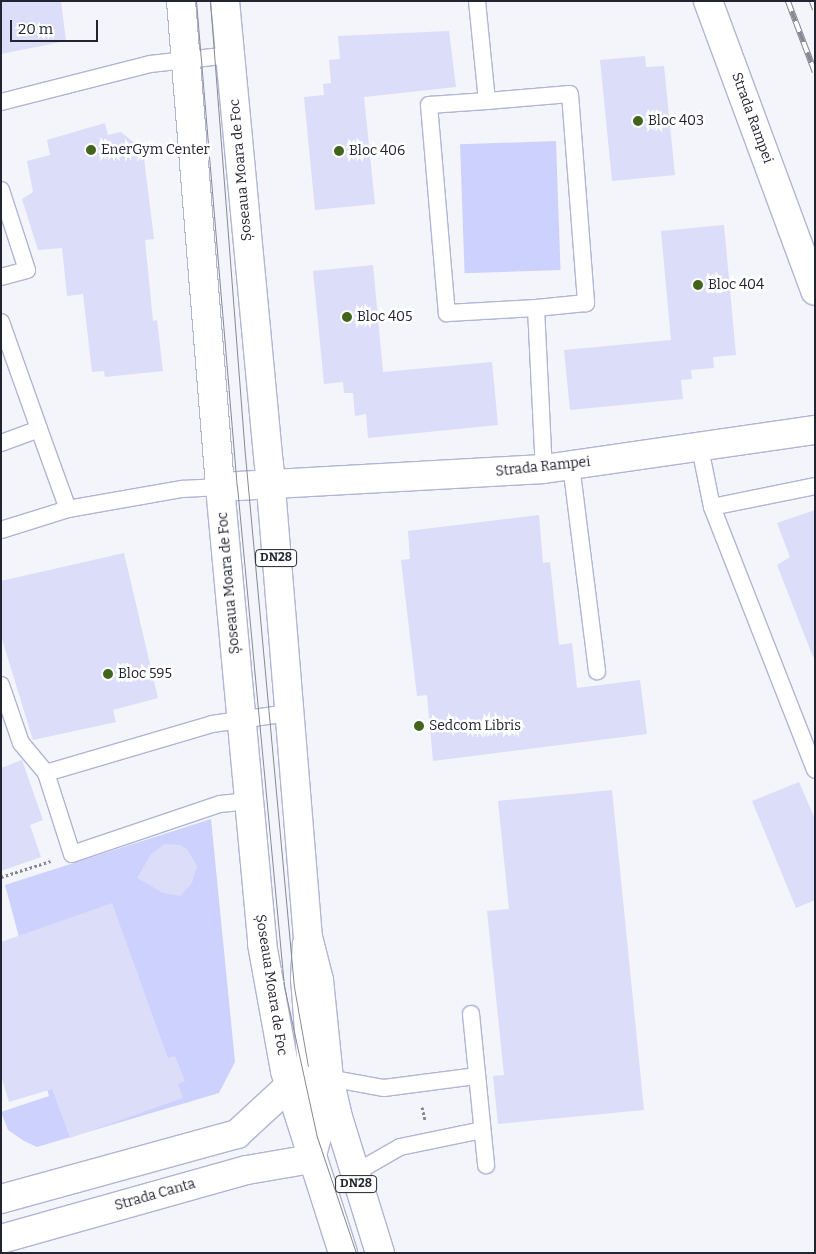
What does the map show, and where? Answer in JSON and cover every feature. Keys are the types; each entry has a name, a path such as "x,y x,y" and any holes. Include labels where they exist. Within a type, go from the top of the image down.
{"main road":[{"name":"Șoseaua Moara de Foc","path":"181,1 220,486 262,944 289,1086 311,1158"},
{"name":"Șoseaua Moara de Foc","path":"225,1 270,485 308,937 319,980 329,1078 353,1174"},
{"name":"Strada Rampei","path":"708,1 815,291"},
{"name":"Strada Rampei","path":"220,486 270,485 544,469 815,430"},
{"path":"308,937 305,979 317,1136 311,1158"},
{"path":"1,1199 237,1134 289,1086"},
{"name":"Strada Canta","path":"1,1239 247,1170 311,1158"},
{"name":"DN28","path":"311,1158 342,1253"},
{"name":"DN28","path":"353,1174 380,1253"}],"lane":[{"path":"477,1 487,101"},
{"path":"1,102 150,64 230,55"},
{"path":"570,94 586,303 447,313 429,105 487,101 570,94"},
{"path":"1,190 27,270 1,277"},
{"path":"536,308 544,469"},
{"path":"1,322 68,509"},
{"path":"1,442 39,429"},
{"path":"700,448 712,507 815,770"},
{"path":"571,465 597,671"},
{"path":"1,530 68,509 182,489 220,486"},
{"path":"712,507 815,486"},
{"path":"1,685 21,743 46,773 72,854 220,804 249,802"},
{"path":"46,773 212,724 288,713"},
{"path":"471,1014 486,1165"},
{"path":"329,1078 384,1088 477,1076"},
{"path":"353,1174 400,1148 429,1140 482,1130"}],"path":[{"path":"1,877 72,854"},
{"path":"418,1084 429,1140"}],"shaded area":[{"path":"556,141 561,270 465,273 460,144"},
{"path":"211,819 235,1062 219,1093 37,1147 24,1141 8,1130 1,1112 49,1096 15,980 27,967 5,885"}],"building":[{"path":"1,1 61,1 66,41 1,54"},
{"name":"Bloc 406","path":"449,31 456,87 364,97 375,204 315,210 304,97 324,95 323,84 331,83 329,60 340,59 338,36"},
{"name":"Bloc 403","path":"645,56 646,67 664,66 675,175 612,181 600,60"},
{"path":"105,123 108,135 121,132 143,150 154,239 145,240 153,321 157,320 163,371 105,377 104,371 92,372 83,294 67,296 62,248 38,250 22,199 33,192 27,161 50,155 47,140"},
{"name":"Bloc 404","path":"724,225 736,355 713,357 714,368 691,370 692,379 681,380 683,399 570,410 564,350 671,340 661,231"},
{"name":"Bloc 405","path":"373,265 383,372 492,362 498,425 368,438 366,414 355,416 353,393 344,393 343,382 324,384 313,271"},
{"path":"815,510 815,657 813,657 777,565 790,557 777,523"},
{"path":"539,515 543,563 550,562 559,645 572,643 577,688 640,680 647,734 433,761 427,695 417,696 401,560 410,559 408,531"},
{"path":"124,553 158,698 113,710 116,722 33,740 1,636 1,581"},
{"path":"22,760 43,820 30,825 41,857 1,871 1,768"},
{"path":"799,782 815,819 815,900 796,908 752,801"},
{"path":"612,790 644,1110 498,1124 493,1076 504,1075 487,911 509,909 498,801"},
{"path":"165,844 180,845 187,849 197,866 192,883 180,896 163,893 137,878 151,854"},
{"path":"112,903 168,1058 175,1056 185,1081 178,1084 183,1098 70,1138 52,1089 9,1102 1,1076 1,942"}],"tram line":[{"path":"196,1 237,486 284,986 317,1137 356,1253"},
{"path":"210,1 245,455 294,987 308,1066"}],"railway":[{"path":"788,1 815,72"},
{"path":"812,1 815,9"}],"place":[{"name":"Bloc 403","path":"638,121"},
{"name":"EnerGym Center","path":"91,150"},
{"name":"Bloc 406","path":"339,151"},
{"name":"Bloc 404","path":"698,285"},
{"name":"Bloc 405","path":"347,317"},
{"name":"Bloc 595","path":"108,674"},
{"name":"Sedcom Libris","path":"419,726"}]}
